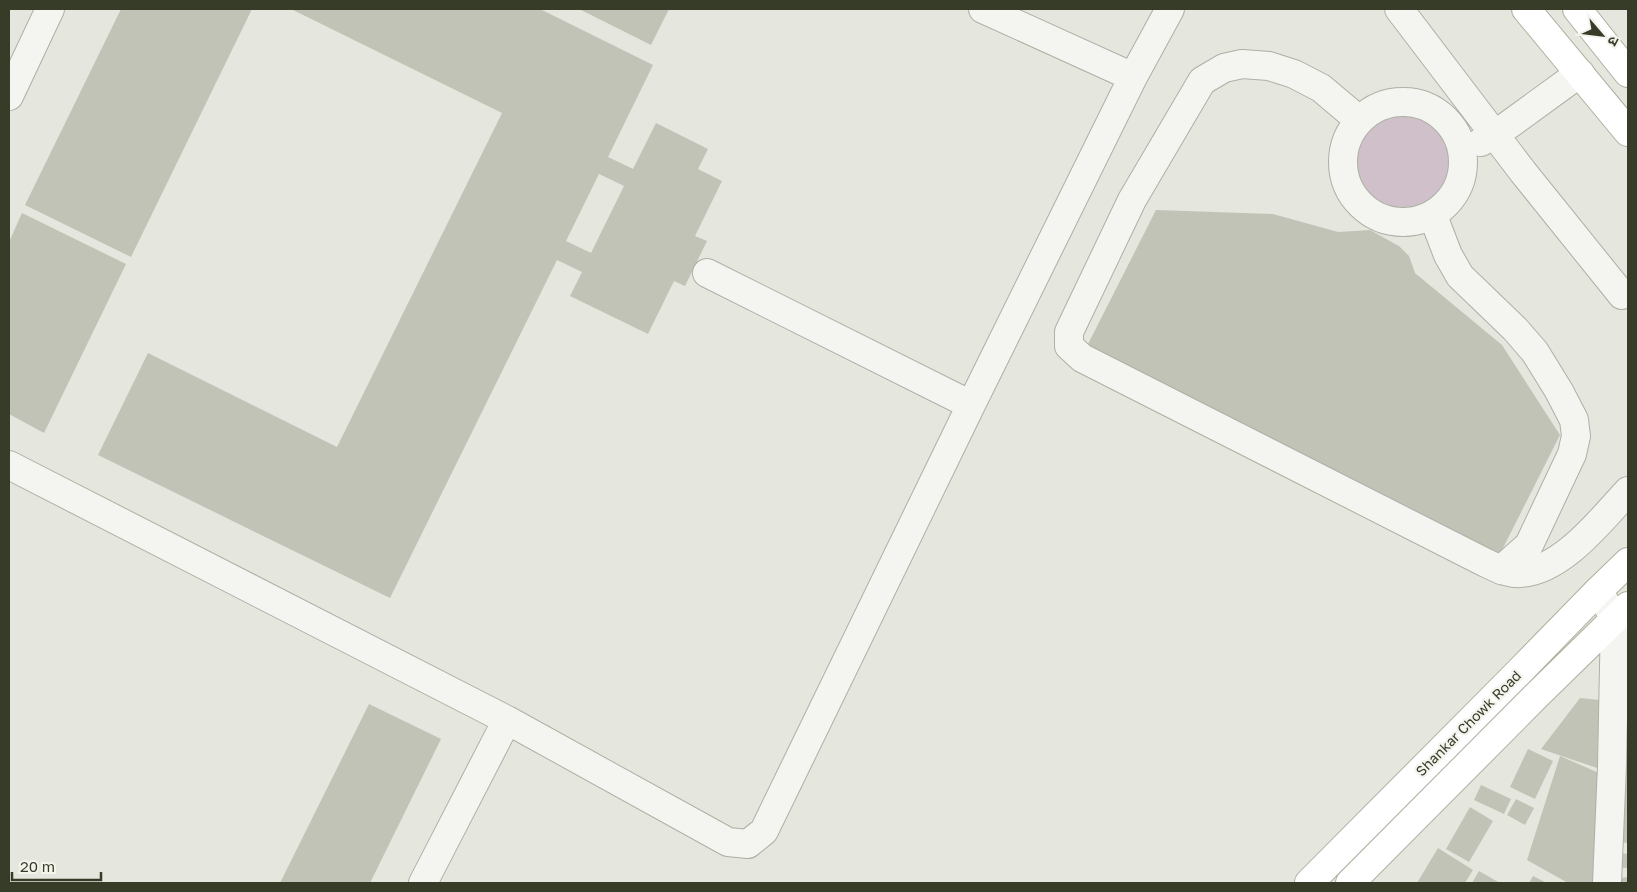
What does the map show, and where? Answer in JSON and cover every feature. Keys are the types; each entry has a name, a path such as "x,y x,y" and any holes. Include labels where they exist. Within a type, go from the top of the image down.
{"main road":[{"path":"1526,9 1628,132"},
{"path":"1577,9 1627,67"},
{"name":"Shankar Chowk Road","path":"1309,883 1628,562"},
{"name":"Shankar Chowk Road","path":"1350,883 1622,612"}],"street":[{"path":"9,96 50,9"},
{"path":"983,9 1133,77"},
{"path":"9,464 507,720 728,842 748,844 764,831 1133,77 1170,9"},
{"path":"1400,9 1523,172 1622,295"},
{"path":"1359,120 1322,88 1294,74 1269,66 1242,64 1224,68 1202,81 1132,200 1069,332 1069,346 1082,358 1501,570 1519,573 1535,570 1555,562 1581,541 1628,491"},
{"path":"1464,152 1496,134 1580,74"},
{"path":"1399,101 1422,103 1441,114 1456,131 1464,152 1462,177 1452,200 1433,216 1415,222 1389,222 1366,211 1349,191 1342,167 1346,142 1359,120 1377,107 1399,101"},
{"path":"1433,216 1448,255 1460,276 1535,352 1574,420 1576,436 1572,454 1528,545 1501,570"},
{"path":"707,273 971,405"},
{"path":"1598,591 1622,612 1612,765 1607,883"},
{"path":"423,883 507,720"}],"shaded area":[{"path":"1405,107 1426,111 1444,123 1456,141 1460,162 1456,183 1444,201 1426,213 1405,217 1384,213 1366,201 1354,183 1350,162 1354,141 1366,123 1384,111"}],"building":[{"path":"121,9 252,9 131,257 25,205"},
{"path":"291,9 540,9 653,65 608,157 633,169 656,123 708,149 698,169 722,181 695,236 707,241 685,286 674,281 648,334 570,296 582,272 557,260 390,598 98,455 148,353 337,447 502,113","holes":["599,174 624,186 591,253 566,241"]},
{"path":"579,9 669,9 651,45"},
{"path":"1156,210 1273,214 1338,232 1370,230 1399,246 1409,256 1415,273 1502,345 1560,435 1499,556 1086,348"},
{"path":"22,213 126,264 44,433 9,414 9,242"},
{"path":"1580,698 1599,700 1597,768 1541,749"},
{"path":"369,704 441,739 370,883 280,883"},
{"path":"1528,749 1553,761 1535,799 1510,787"},
{"path":"1622,752 1628,752 1628,843 1613,842"},
{"path":"1560,756 1599,773 1594,883 1568,883 1527,860"},
{"path":"1481,785 1511,799 1504,814 1474,800"},
{"path":"1516,799 1534,808 1525,825 1507,815"},
{"path":"1470,807 1493,821 1469,862 1446,849"},
{"path":"1438,848 1473,870 1465,883 1417,883"},
{"path":"1613,852 1628,854 1628,868 1612,867"},
{"path":"1479,871 1500,883 1472,883"},
{"path":"1533,876 1547,883 1529,883"},
{"path":"1628,877 1628,883 1620,883 1620,878"}]}
